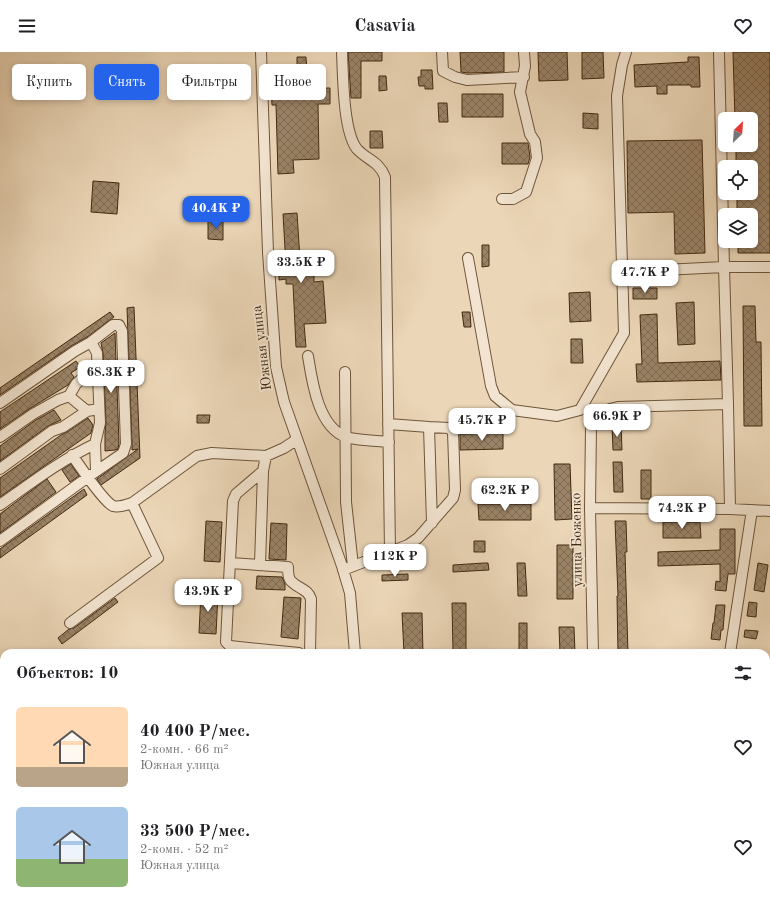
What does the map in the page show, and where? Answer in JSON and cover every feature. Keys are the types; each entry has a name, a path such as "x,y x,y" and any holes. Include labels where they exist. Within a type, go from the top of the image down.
{"street":[{"name":"Южная улица","path":"261,52 268,252 276,367 284,402 296,440 348,568 355,649"},
{"path":"342,52 343,86 350,138 358,149 382,169 385,177 390,552"},
{"path":"442,52 443,71 455,77 467,80 524,77"},
{"path":"502,199 513,199 526,192 537,158 535,142 530,134 520,92 524,77 524,52"},
{"path":"468,258 491,386 495,396 512,410 557,416 580,410 624,333 617,96 622,65 626,52"},
{"path":"719,52 730,509"},
{"path":"623,272 724,267 770,267"},
{"path":"0,403 113,326 119,325 122,331 126,444 123,453 0,541"},
{"path":"91,342 97,353 100,423 95,444 92,474"},
{"path":"308,356 314,392 324,416 334,429 346,437 389,442"},
{"path":"0,437 33,414 58,400 69,396 76,384 87,374 97,369"},
{"path":"345,372 348,568 408,545 418,538 453,498 453,432 449,428 388,424"},
{"path":"69,396 87,410"},
{"name":"улица Боженко","path":"593,649 590,508 591,426 610,408 728,404"},
{"path":"0,469 52,431 63,427 87,410 99,409"},
{"path":"429,427 432,523"},
{"path":"72,455 92,474 104,497 113,506 121,507 132,503 197,456 212,453 266,456 284,448 296,440"},
{"path":"0,505 50,469 72,455 95,444"},
{"path":"260,564 263,471 266,456"},
{"path":"259,649 230,646 226,642 231,562 231,512 233,501 236,494 263,471"},
{"path":"70,623 158,558 132,503"},
{"path":"590,508 730,509 770,511"},
{"path":"731,649 752,510"},
{"path":"231,562 288,567 292,582 310,594 312,599 310,649"}],"building":[{"path":"348,52 382,52 382,61 361,61 361,98 351,98"},
{"path":"460,52 504,52 504,72 461,72"},
{"path":"538,52 567,52 568,80 539,81"},
{"path":"582,52 603,52 604,78 582,79"},
{"path":"733,52 770,52 770,253 738,253 738,248 758,248 758,208 737,208 737,200 758,200 758,160 736,160 736,152 758,152 758,112 735,112"},
{"path":"297,57 306,57 306,64 297,64"},
{"path":"688,57 699,57 700,87 691,87 691,85 667,85 667,94 657,94 657,86 635,87 634,65 688,62"},
{"path":"421,70 432,70 433,89 425,89 425,86 419,86 418,77 421,77"},
{"path":"379,76 386,76 387,90 379,91"},
{"path":"326,88 330,88 330,104 318,104 319,159 293,160 294,173 278,174 276,105 272,105 272,100 326,100"},
{"path":"462,94 503,94 503,117 462,117"},
{"path":"438,103 447,103 448,122 439,122"},
{"path":"583,113 598,114 598,129 583,128"},
{"path":"370,131 382,131 383,148 370,148"},
{"path":"702,140 705,253 675,254 674,212 628,213 627,141"},
{"path":"502,143 528,143 530,157 528,164 502,164"},
{"path":"93,181 119,183 117,214 91,212"},
{"path":"297,213 300,259 298,259 298,273 314,272 314,282 323,281 326,323 304,324 306,347 296,347 293,284 286,284 286,279 279,280 279,268 285,268 286,266 283,214"},
{"path":"208,220 223,220 223,240 208,239"},
{"path":"482,245 489,245 489,266 482,267"},
{"path":"633,288 657,288 657,299 633,299"},
{"path":"590,292 591,321 570,322 569,293"},
{"path":"694,302 695,344 678,345 676,303"},
{"path":"743,306 755,306 756,342 761,342 762,426 744,426"},
{"path":"134,307 140,458 101,485 97,479 138,449 132,450 127,308"},
{"path":"110,312 114,317 87,337 71,346 0,395 0,388"},
{"path":"462,312 470,312 471,327 464,327"},
{"path":"657,314 658,363 720,361 721,380 637,382 636,364 642,364 640,315"},
{"path":"115,333 119,443 118,449 105,451 106,423 103,353 101,343"},
{"path":"571,339 582,339 583,363 571,363"},
{"path":"76,361 80,367 71,373 74,377 68,385 0,429 0,412"},
{"path":"54,410 61,420 48,426 0,461 0,446 36,420"},
{"path":"197,415 210,415 209,423 197,423"},
{"path":"88,418 93,425 91,433 0,497 0,478"},
{"path":"612,425 621,425 622,450 613,450"},
{"path":"503,433 503,449 460,450 460,434"},
{"path":"613,462 622,462 623,492 614,492"},
{"path":"71,464 79,476 70,482 62,470"},
{"path":"554,464 570,464 572,519 555,520"},
{"path":"641,470 651,470 651,499 641,499"},
{"path":"47,479 56,492 0,533 0,514"},
{"path":"84,489 87,495 0,558 0,549"},
{"path":"478,504 531,504 531,520 479,520"},
{"path":"206,521 222,522 220,562 204,561"},
{"path":"615,521 626,521 627,552 625,552 628,649 618,649 618,596"},
{"path":"663,522 700,522 701,538 663,538"},
{"path":"271,523 287,524 286,560 269,559"},
{"path":"720,529 735,529 735,574 728,574 726,591 715,590 716,581 720,582 720,564 658,566 658,552 720,550"},
{"path":"474,541 485,541 485,552 474,552"},
{"path":"557,545 573,545 573,599 557,599"},
{"path":"488,563 489,570 453,572 453,565"},
{"path":"517,563 525,563 527,596 518,596"},
{"path":"758,563 768,565 764,592 754,590"},
{"path":"408,574 408,580 382,581 382,575"},
{"path":"257,576 282,577 285,584 285,590 256,589"},
{"path":"201,592 218,594 216,634 199,633"},
{"path":"284,597 301,598 298,639 281,637"},
{"path":"115,598 118,602 62,644 58,638"},
{"path":"749,602 757,603 756,617 747,616"},
{"path":"452,603 466,603 466,649 453,649"},
{"path":"716,605 725,605 723,630 721,630 720,640 711,639"},
{"path":"402,613 422,613 423,649 404,649"},
{"path":"519,623 527,623 527,649 519,649"},
{"path":"559,627 574,627 575,649 560,649"},
{"path":"745,630 758,631 756,639 744,637"}]}
